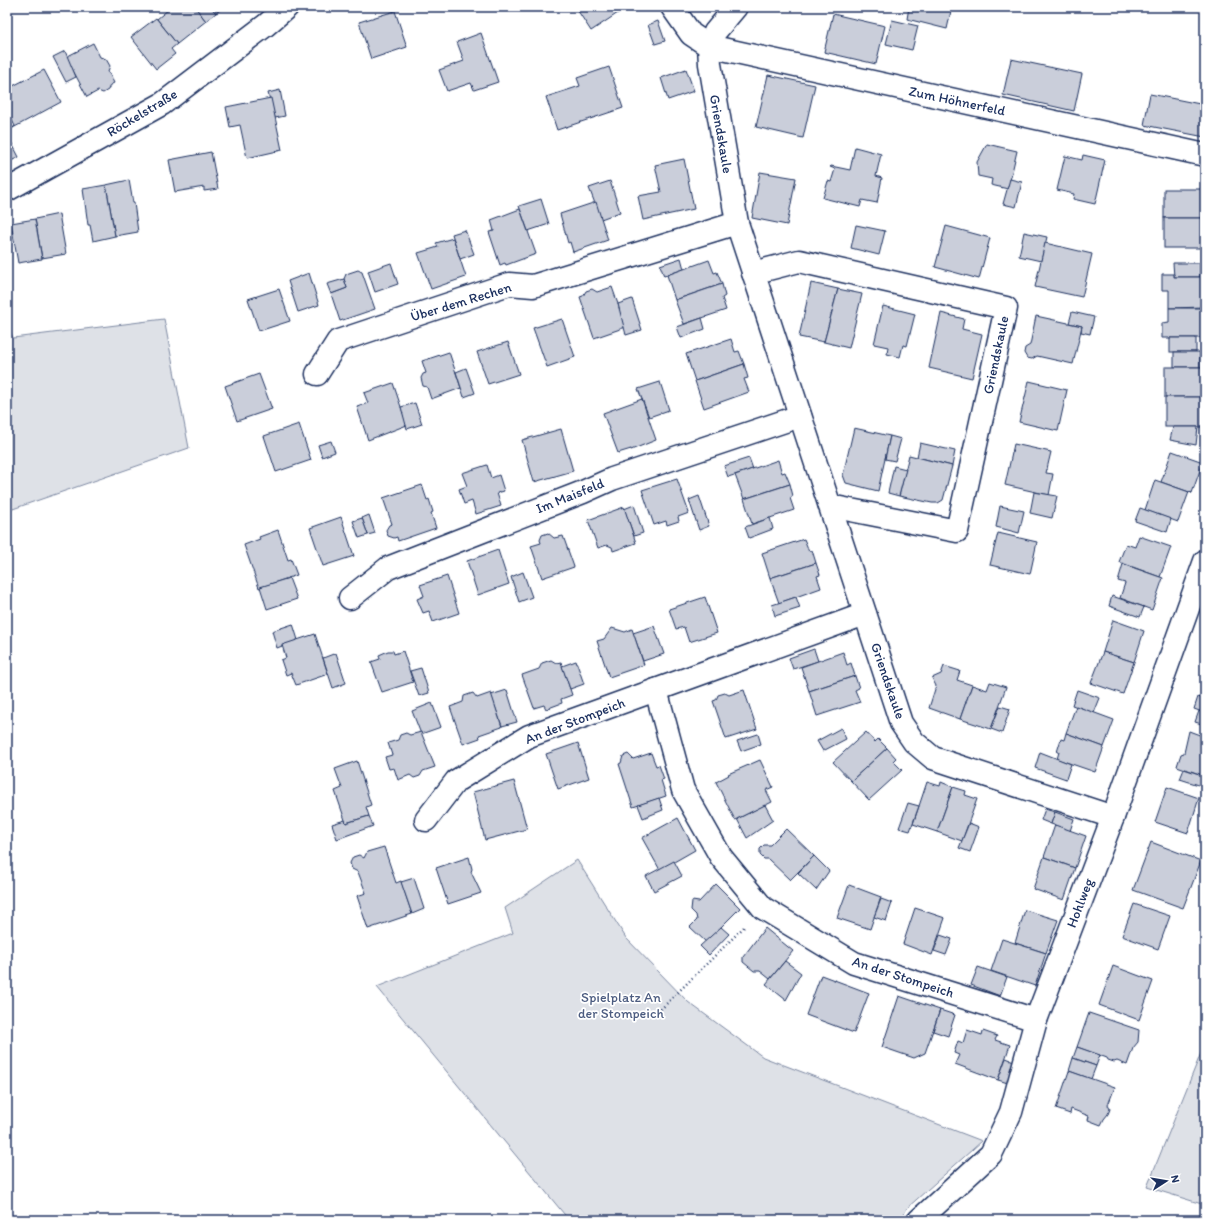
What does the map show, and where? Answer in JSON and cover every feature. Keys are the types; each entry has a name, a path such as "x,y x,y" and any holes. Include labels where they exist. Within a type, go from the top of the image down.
{"street":[{"name":"Röckelstraße","path":"7,190 162,104 266,25 287,7"},
{"path":"672,7 692,34 709,46 715,32 736,7"},
{"name":"Zum Höhnerfeld","path":"709,46 1205,155"},
{"name":"Griendskaule","path":"709,46 710,64 737,223 901,723 914,742 933,758 1113,817"},
{"name":"Über dem Rechen","path":"317,374 338,341 509,284 533,286 737,223"},
{"name":"Griendskaule","path":"753,273 799,261 1006,308 957,530 830,506"},
{"name":"Im Maisfeld","path":"350,598 388,568 583,492 612,479 800,416"},
{"name":"Hohlweg","path":"919,1220 991,1154 1010,1112 1036,1020 1113,817 1205,561"},
{"name":"An der Stompeich","path":"426,820 456,781 529,736 865,614"},
{"name":"An der Stompeich","path":"656,690 683,790 721,857 763,908 854,963 1036,1020"}],"path":[{"path":"655,1015 763,908"}],"green space":[{"path":"164,319 189,448 7,511 7,323 13,338"},
{"name":"Spielplatz An der Stompeich","path":"577,860 626,938 688,1002 763,1057 982,1141 907,1208 901,1220 569,1220 377,987 513,933 505,908"},
{"path":"1205,1043 1205,1205 1147,1187"}],"building":[{"path":"167,7 195,7 206,21 177,44 157,19 169,9"},
{"path":"195,7 211,7 216,13 206,21"},
{"path":"211,7 224,7 216,13"},
{"path":"584,7 627,7 591,31 578,11"},
{"path":"909,7 933,7 951,11 947,29 907,19"},
{"path":"395,11 407,47 371,59 359,22"},
{"path":"833,14 885,26 876,64 824,52"},
{"path":"156,18 177,44 171,49 175,54 156,69 131,37"},
{"path":"892,20 918,26 912,50 886,44"},
{"path":"658,21 665,41 655,44 648,25"},
{"path":"481,33 498,82 474,90 471,83 447,91 439,70 464,61 457,42"},
{"path":"93,43 100,57 106,59 110,66 108,71 114,83 110,85 108,90 103,93 98,91 87,97 66,57"},
{"path":"65,51 76,77 66,82 53,57"},
{"path":"1011,59 1082,74 1074,111 1003,95"},
{"path":"609,67 623,108 557,130 546,97 580,86 577,78"},
{"path":"686,69 694,91 668,100 661,78"},
{"path":"44,70 61,102 11,129 15,126 7,111 7,89"},
{"path":"768,75 815,85 803,138 756,127"},
{"path":"280,90 285,116 275,118 268,93"},
{"path":"1150,94 1205,105 1205,137 1144,125"},
{"path":"271,98 282,150 247,158 240,125 230,127 226,107"},
{"path":"7,134 19,157 7,163"},
{"path":"987,144 1017,151 1008,189 991,185 992,179 978,176 977,162"},
{"path":"855,147 881,154 876,176 882,178 877,203 862,200 860,207 823,198 828,181 831,182 835,169 830,167 850,170"},
{"path":"211,152 218,189 204,191 204,187 175,192 169,160"},
{"path":"1083,155 1105,160 1095,204 1073,199 1074,194 1057,190 1065,156 1082,160"},
{"path":"684,159 694,209 643,220 638,196 661,192 655,165"},
{"path":"760,172 796,178 787,225 752,218"},
{"path":"1010,179 1022,182 1016,207 1003,204"},
{"path":"129,180 138,232 115,236 106,185"},
{"path":"610,181 620,212 601,219 589,188"},
{"path":"106,185 115,236 93,241 90,225 88,225 83,189"},
{"path":"1164,189 1205,189 1205,218 1164,218"},
{"path":"541,199 549,224 528,231 519,206"},
{"path":"596,202 608,240 573,252 570,242 568,243 560,214"},
{"path":"520,209 536,254 506,265 505,263 500,265 489,232 494,231 491,220"},
{"path":"59,214 66,254 42,258 35,219"},
{"path":"1164,218 1205,218 1205,248 1164,248"},
{"path":"35,219 42,259 18,263 11,223"},
{"path":"856,225 885,231 879,255 851,248"},
{"path":"946,226 990,238 979,279 935,267"},
{"path":"465,230 474,254 460,259 452,234"},
{"path":"1024,232 1047,237 1041,261 1019,256"},
{"path":"453,238 466,277 431,289 418,253 438,247 436,243"},
{"path":"1045,243 1092,254 1082,297 1035,287"},
{"path":"681,258 684,269 664,276 660,265"},
{"path":"709,260 714,273 717,272 722,284 675,300 667,275"},
{"path":"391,263 398,284 375,292 368,271"},
{"path":"1173,263 1200,263 1200,277 1174,277"},
{"path":"358,270 362,272 375,309 340,321 331,294 347,288 344,279 346,274"},
{"path":"309,273 319,305 298,312 288,281"},
{"path":"1162,274 1174,274 1174,277 1205,277 1205,307 1169,308 1169,290 1162,290"},
{"path":"344,279 347,288 331,294 327,284"},
{"path":"811,283 838,289 824,342 799,337"},
{"path":"722,284 725,296 722,298 726,310 684,324 675,300"},
{"path":"612,287 626,327 594,338 580,297 583,296 586,291 592,289 597,292"},
{"path":"279,289 290,321 259,331 248,299"},
{"path":"838,289 862,294 849,348 824,342"},
{"path":"632,299 642,330 626,335 618,304"},
{"path":"883,306 915,314 907,346 903,345 900,357 887,354 888,347 874,344"},
{"path":"1169,308 1205,308 1205,338 1162,338 1162,323 1169,322"},
{"path":"1072,312 1094,317 1090,334 1081,332 1082,326 1069,323"},
{"path":"941,313 964,319 962,329 982,334 972,378 929,368"},
{"path":"1036,316 1082,326 1073,364 1037,356 1032,359 1027,358 1024,353 1025,348 1030,345"},
{"path":"702,318 705,329 681,338 677,327"},
{"path":"562,319 575,357 547,367 533,328"},
{"path":"1170,338 1196,338 1196,352 1170,352"},
{"path":"731,339 735,352 739,351 744,364 695,381 686,354"},
{"path":"508,342 519,374 488,384 477,352"},
{"path":"449,352 461,388 431,399 427,387 423,386 421,378 423,374 426,373 422,361"},
{"path":"1174,352 1200,352 1200,367 1174,367"},
{"path":"744,364 748,378 744,379 749,392 704,408 695,381"},
{"path":"1165,367 1205,367 1205,397 1165,397"},
{"path":"466,368 475,393 464,397 456,372"},
{"path":"259,374 272,409 237,421 225,386"},
{"path":"1029,381 1067,390 1058,431 1019,422"},
{"path":"660,382 669,410 649,417 638,389"},
{"path":"393,383 407,425 368,440 357,407 368,403 364,393"},
{"path":"1165,397 1205,397 1205,427 1165,427"},
{"path":"642,399 656,440 631,450 618,453 603,413"},
{"path":"415,403 422,424 407,429 401,407"},
{"path":"299,424 311,460 276,472 264,436"},
{"path":"1173,427 1198,427 1196,445 1170,440"},
{"path":"854,428 890,436 878,491 846,483 843,475"},
{"path":"561,429 573,471 534,482 522,440"},
{"path":"890,436 901,439 895,461 885,459"},
{"path":"331,441 335,452 322,457 318,445"},
{"path":"920,443 955,451 952,466 917,457"},
{"path":"1014,444 1051,452 1046,473 1053,474 1049,495 1005,485"},
{"path":"1172,451 1203,462 1192,493 1161,482"},
{"path":"909,455 952,466 943,500 938,503 932,503 899,496"},
{"path":"749,458 753,469 728,477 724,466"},
{"path":"778,460 782,473 785,472 790,484 744,499 735,475"},
{"path":"487,465 491,478 499,475 504,491 497,493 501,506 476,514 472,501 464,504 459,489 467,486 462,473"},
{"path":"894,466 906,469 899,496 888,493"},
{"path":"677,479 689,513 678,517 679,521 667,525 666,521 654,525 642,490"},
{"path":"1155,480 1192,493 1189,492 1178,522 1145,510"},
{"path":"790,484 793,496 790,498 794,510 752,524 744,499"},
{"path":"422,485 427,500 429,499 433,512 431,513 436,528 398,541 397,537 394,538 388,536 386,530 389,525 392,524 383,498"},
{"path":"1034,492 1057,496 1052,518 1030,513"},
{"path":"699,496 709,526 699,530 689,500"},
{"path":"634,505 643,533 634,536 624,509"},
{"path":"1000,506 1024,511 1019,533 996,527"},
{"path":"624,507 636,543 613,551 612,547 607,545 598,548 588,520"},
{"path":"1140,508 1171,519 1167,532 1135,521"},
{"path":"369,515 375,533 368,535 362,518"},
{"path":"341,517 354,556 323,566 310,528"},
{"path":"362,518 368,535 359,538 353,521"},
{"path":"770,518 773,529 749,538 745,527"},
{"path":"278,530 288,560 291,559 297,575 259,588 244,545 260,539 259,537"},
{"path":"548,533 554,538 563,536 574,567 542,578 531,546 541,543 540,540 542,535"},
{"path":"998,533 1037,542 1030,574 990,565"},
{"path":"1139,536 1171,547 1160,577 1119,562 1126,544 1135,547"},
{"path":"804,539 809,551 812,550 816,563 770,578 762,553"},
{"path":"498,550 509,584 478,595 467,561"},
{"path":"816,563 820,575 817,576 821,588 779,603 770,578"},
{"path":"1123,564 1163,578 1152,610 1120,598 1125,583 1118,581"},
{"path":"523,572 532,597 519,602 511,577"},
{"path":"447,576 459,613 433,622 429,611 423,613 417,599 424,596 420,585"},
{"path":"289,578 297,599 267,609 260,587"},
{"path":"1112,596 1144,607 1140,617 1109,606"},
{"path":"705,597 717,633 689,642 684,627 676,629 669,609"},
{"path":"796,597 800,608 775,616 772,605"},
{"path":"1113,620 1144,631 1134,662 1103,652"},
{"path":"293,624 298,640 277,648 272,631"},
{"path":"654,626 664,654 643,661 633,633"},
{"path":"612,628 625,632 632,629 644,665 609,677 597,641 604,639"},
{"path":"315,634 328,674 296,685 291,673 286,675 281,660 286,658 282,645"},
{"path":"814,649 818,661 793,669 789,658"},
{"path":"388,651 393,651 394,654 403,651 413,682 382,692 371,662 380,659 379,655"},
{"path":"843,652 847,665 851,663 855,676 809,691 801,667"},
{"path":"1103,652 1134,662 1123,694 1091,683"},
{"path":"336,653 346,683 333,688 323,658"},
{"path":"551,660 556,663 561,662 572,695 561,699 562,703 546,709 544,705 534,708 522,675 539,669 542,663"},
{"path":"576,661 584,684 570,689 562,666"},
{"path":"944,666 960,671 957,680 972,685 960,719 929,708 936,686 932,678 941,674"},
{"path":"421,668 429,693 419,696 410,671"},
{"path":"855,676 859,688 855,690 860,702 817,716 809,691"},
{"path":"1205,677 1205,713 1194,709 1198,697 1201,698 1203,689 1201,688"},
{"path":"990,682 1006,687 991,729 960,719 972,685 987,690"},
{"path":"507,690 517,722 502,726 491,695"},
{"path":"744,690 757,729 726,739 713,701 716,700 718,695 725,693 729,695"},
{"path":"1077,690 1100,698 1094,713 1072,705"},
{"path":"473,693 477,698 491,693 502,727 479,735 480,738 463,744 450,707 463,702 464,696"},
{"path":"432,703 441,727 421,734 412,711"},
{"path":"1000,706 1010,709 1002,733 991,729"},
{"path":"1076,706 1114,720 1104,747 1066,733"},
{"path":"1199,711 1205,713 1205,725 1195,722"},
{"path":"841,728 846,739 823,751 817,741"},
{"path":"1189,731 1205,737 1205,776 1177,766 1181,754 1184,753"},
{"path":"421,732 435,767 423,771 420,776 414,778 410,775 398,780 394,768 389,769 385,757 392,755 388,743 398,740 400,735 406,733 410,735"},
{"path":"866,732 875,742 878,739 887,748 851,781 833,762"},
{"path":"1066,733 1104,747 1095,772 1057,759 1059,752 1057,752 1061,739 1064,740"},
{"path":"758,734 761,744 741,751 737,741"},
{"path":"578,743 589,778 558,789 546,754"},
{"path":"887,748 896,758 893,761 902,770 869,800 851,781"},
{"path":"1040,752 1071,764 1066,779 1035,768"},
{"path":"651,753 656,766 659,765 664,779 661,780 666,796 633,807 619,764 621,763 623,756 628,754 633,759"},
{"path":"760,760 773,787 766,790 772,802 735,820 716,782 729,775 728,774"},
{"path":"357,761 371,805 366,807 369,816 346,823 335,791 342,788 335,769"},
{"path":"1184,769 1205,776 1205,787 1180,779"},
{"path":"514,781 527,829 485,840 473,792"},
{"path":"927,782 940,786 941,782 953,787 937,832 913,824"},
{"path":"953,787 966,791 965,795 977,799 962,841 937,832"},
{"path":"1167,787 1199,798 1188,833 1155,822"},
{"path":"659,798 663,810 643,818 638,805"},
{"path":"908,803 919,806 910,831 899,828"},
{"path":"765,805 773,820 747,838 737,819"},
{"path":"1045,809 1055,812 1051,824 1041,820"},
{"path":"1055,812 1074,819 1070,831 1051,824"},
{"path":"369,816 373,826 337,839 332,824 345,820 346,823"},
{"path":"678,818 695,850 660,870 642,838"},
{"path":"969,823 979,827 970,852 959,848"},
{"path":"1055,825 1086,836 1075,868 1044,857"},
{"path":"786,829 814,856 790,880 768,859 764,859 760,855 760,849 764,845 770,845"},
{"path":"1151,842 1201,861 1183,908 1133,890"},
{"path":"384,847 396,883 401,881 412,914 368,929 357,896 366,893 358,872 352,869 350,863 353,857 359,855 364,858 367,852"},
{"path":"814,856 829,871 816,890 798,873"},
{"path":"469,857 472,869 471,872 481,893 448,904 436,868"},
{"path":"1044,857 1075,868 1064,900 1033,889"},
{"path":"674,861 682,876 654,891 646,876"},
{"path":"414,878 424,909 412,914 401,882"},
{"path":"716,884 740,908 706,942 690,927 697,920 696,915 691,910 692,901 699,902"},
{"path":"849,885 881,897 870,929 837,918"},
{"path":"881,899 892,903 886,921 874,917"},
{"path":"1134,904 1170,916 1158,949 1122,936"},
{"path":"915,908 945,918 932,955 903,944"},
{"path":"1025,910 1058,920 1046,953 1015,943"},
{"path":"721,927 729,934 709,955 700,946"},
{"path":"765,928 793,951 770,979 760,971 754,971 743,962 743,957"},
{"path":"940,935 952,939 946,955 934,951"},
{"path":"1002,939 1046,953 1035,986 991,971"},
{"path":"785,961 801,973 786,1000 766,984"},
{"path":"1113,966 1153,981 1139,1020 1099,1005"},
{"path":"978,967 1007,977 1000,996 971,985"},
{"path":"821,975 869,993 854,1033 806,1015"},
{"path":"899,996 940,1010 925,1053 914,1058 882,1047"},
{"path":"940,1010 955,1015 948,1036 933,1031"},
{"path":"1089,1013 1139,1030 1138,1042 1133,1048 1127,1065 1117,1061 1114,1062 1108,1060 1107,1058 1077,1047"},
{"path":"967,1030 982,1035 983,1031 997,1036 995,1040 1010,1045 998,1080 955,1064 959,1055 954,1053 958,1041 963,1043"},
{"path":"1077,1047 1100,1055 1096,1066 1073,1058"},
{"path":"1006,1058 1019,1063 1011,1084 998,1080"},
{"path":"1073,1058 1096,1066 1091,1079 1069,1071"},
{"path":"1069,1071 1115,1087 1108,1105 1110,1109 1101,1125 1088,1120 1089,1116 1071,1109 1070,1114 1056,1109"}]}
